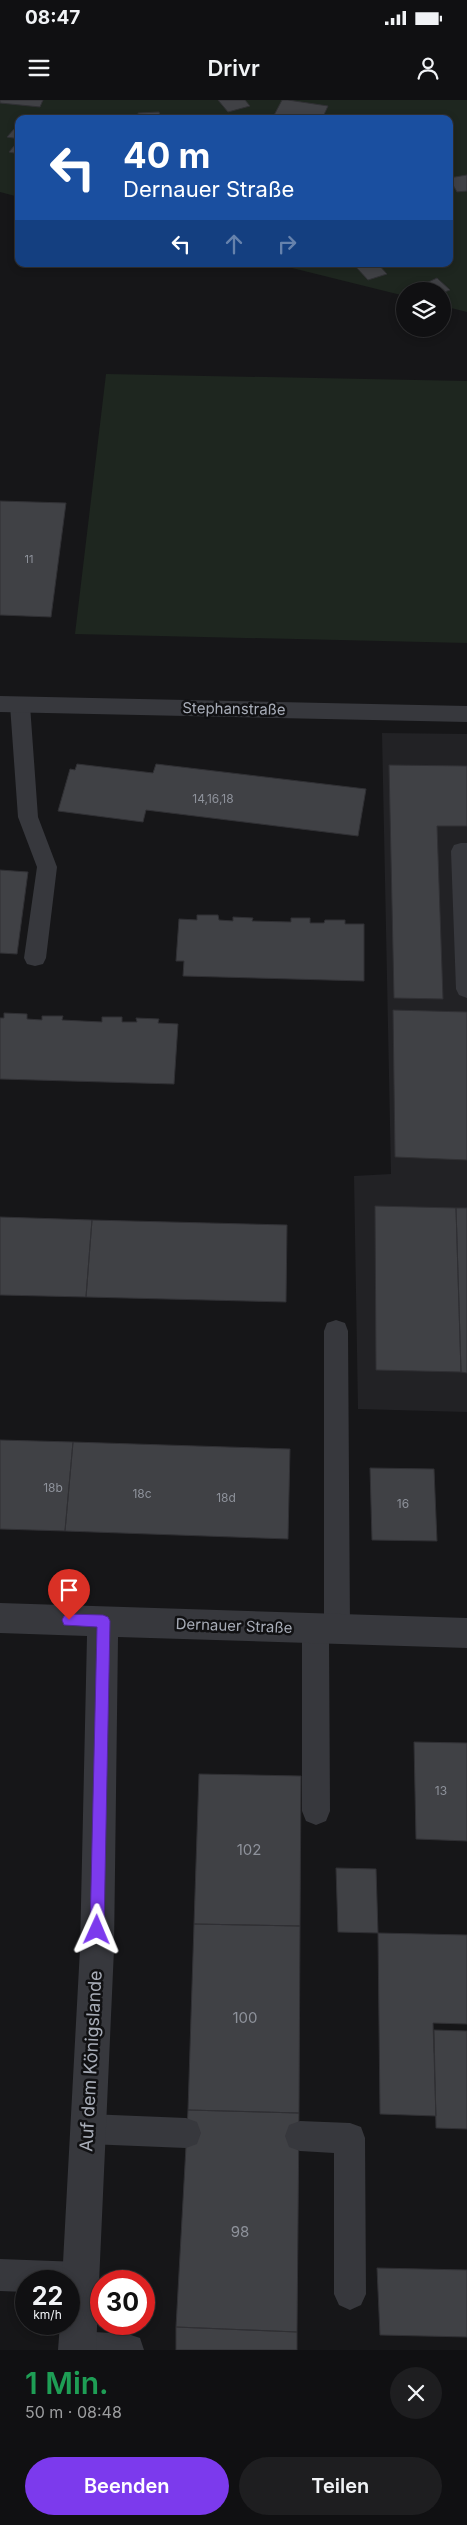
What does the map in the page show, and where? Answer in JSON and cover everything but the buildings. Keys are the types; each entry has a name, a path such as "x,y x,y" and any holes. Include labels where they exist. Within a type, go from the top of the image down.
{"street":[{"name":"Stephanstraße","path":"10,704 467,714"},
{"name":"Dernauer Straße","path":"0,1618 467,1633"},
{"name":"Auf dem Königslande","path":"80,2278 97,1949 103,1621"},
{"name":"Auf dem Königslande","path":"77,2349 78,2335"}],"lane":[{"path":"10,704 28,817 47,867 35,958"},
{"path":"466,989 461,851 467,851"},
{"path":"316,1811 326,1629 336,1331"},
{"path":"88,2130 186,2133"},
{"path":"300,2136 350,2138 350,2294"},
{"path":"0,2275 15,2276"},
{"path":"77,2349 128,2350"}],"shaded area":[{"path":"0,100 467,100 467,312 451,308 451,282 396,282 396,294 288,267 453,267 453,115 15,115 15,196 0,192"},
{"path":"106,374 467,381 467,643 75,634"},
{"path":"382,733 467,734 467,1412 358,1409 354,1176 391,1174"}],"route":[{"path":"69,1620 103,1621 97,1930"}]}
